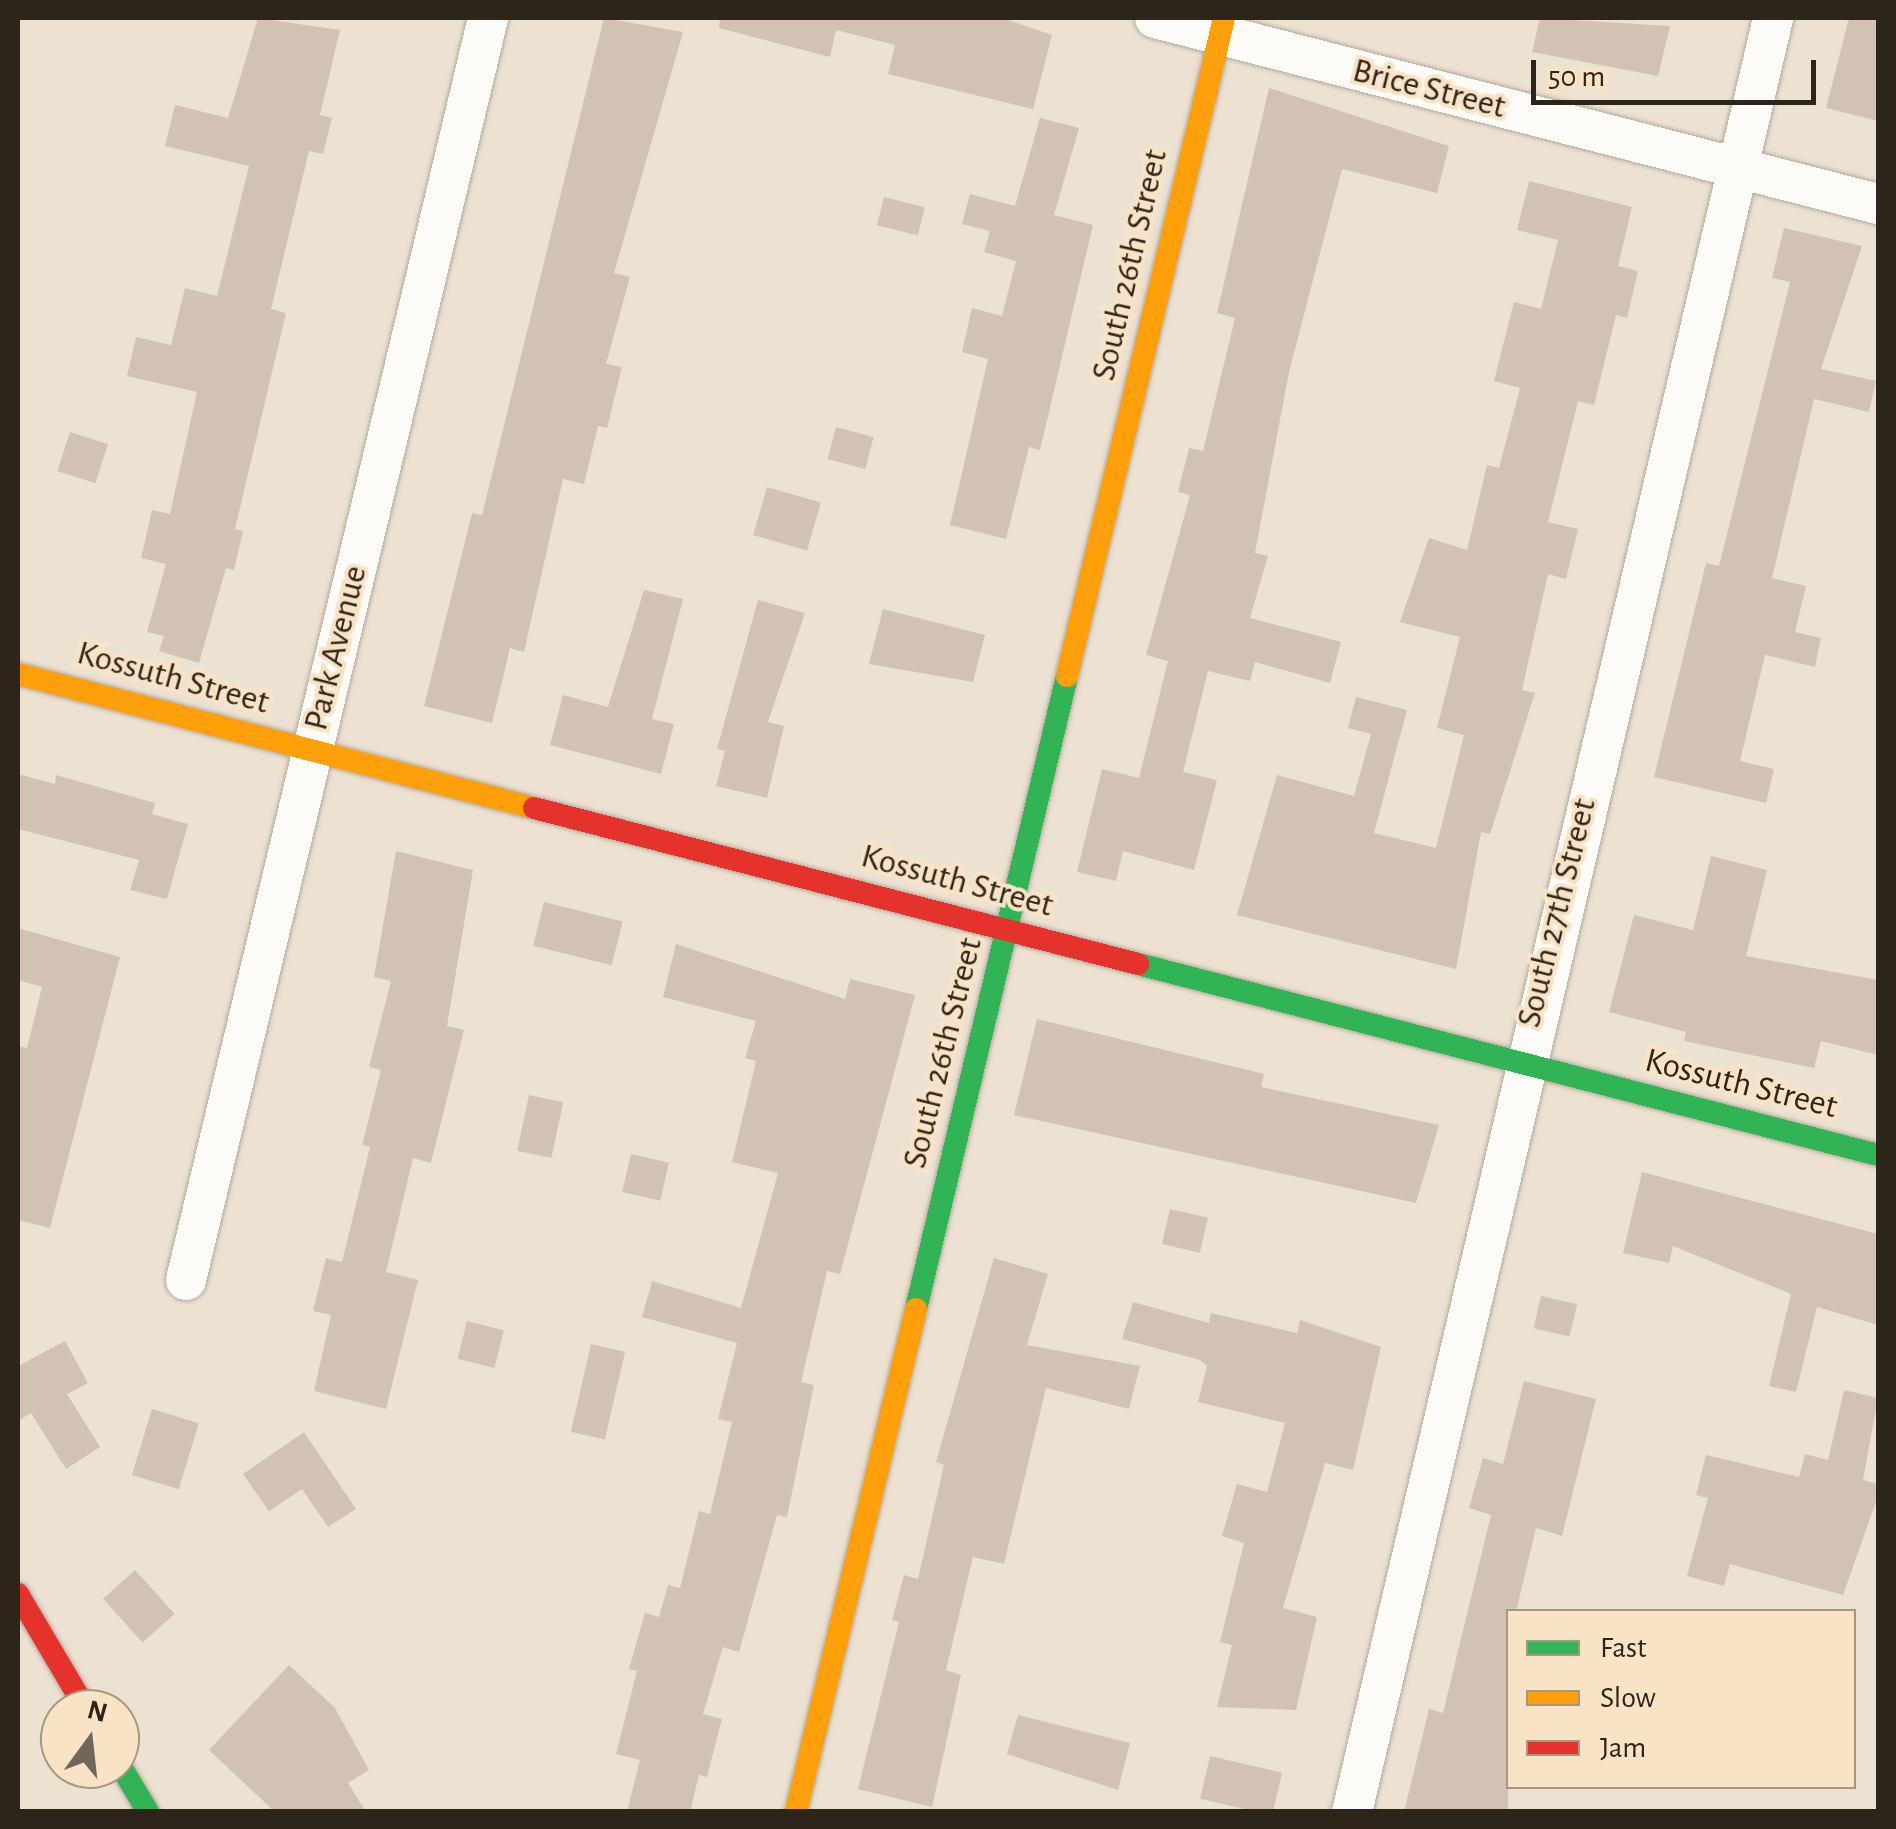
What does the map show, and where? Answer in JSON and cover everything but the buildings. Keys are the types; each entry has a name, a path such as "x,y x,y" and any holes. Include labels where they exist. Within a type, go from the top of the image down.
{"street":[{"name":"Park Avenue","path":"186,1280 488,18"},
{"name":"Brice Street","path":"1155,18 1222,26 1878,204"},
{"name":"South 27th Street","path":"1352,1812 1520,1066 1773,18"},
{"name":"South 26th Street","path":"796,1812 1222,26"},
{"name":"Kossuth Street","path":"18,674 1520,1066 1878,1154"},
{"path":"18,1594 74,1689"},
{"path":"134,1789 148,1812"}],"traffic: fast":[{"path":"916,1309 1067,676"},
{"path":"1138,964 1878,1155"},
{"path":"134,1789 148,1812"}],"traffic: slow":[{"path":"1067,676 1224,18"},
{"path":"18,674 534,808"},
{"path":"796,1812 916,1309"}],"traffic: jam":[{"path":"534,808 1138,964"},
{"path":"18,1594 74,1689"}]}
